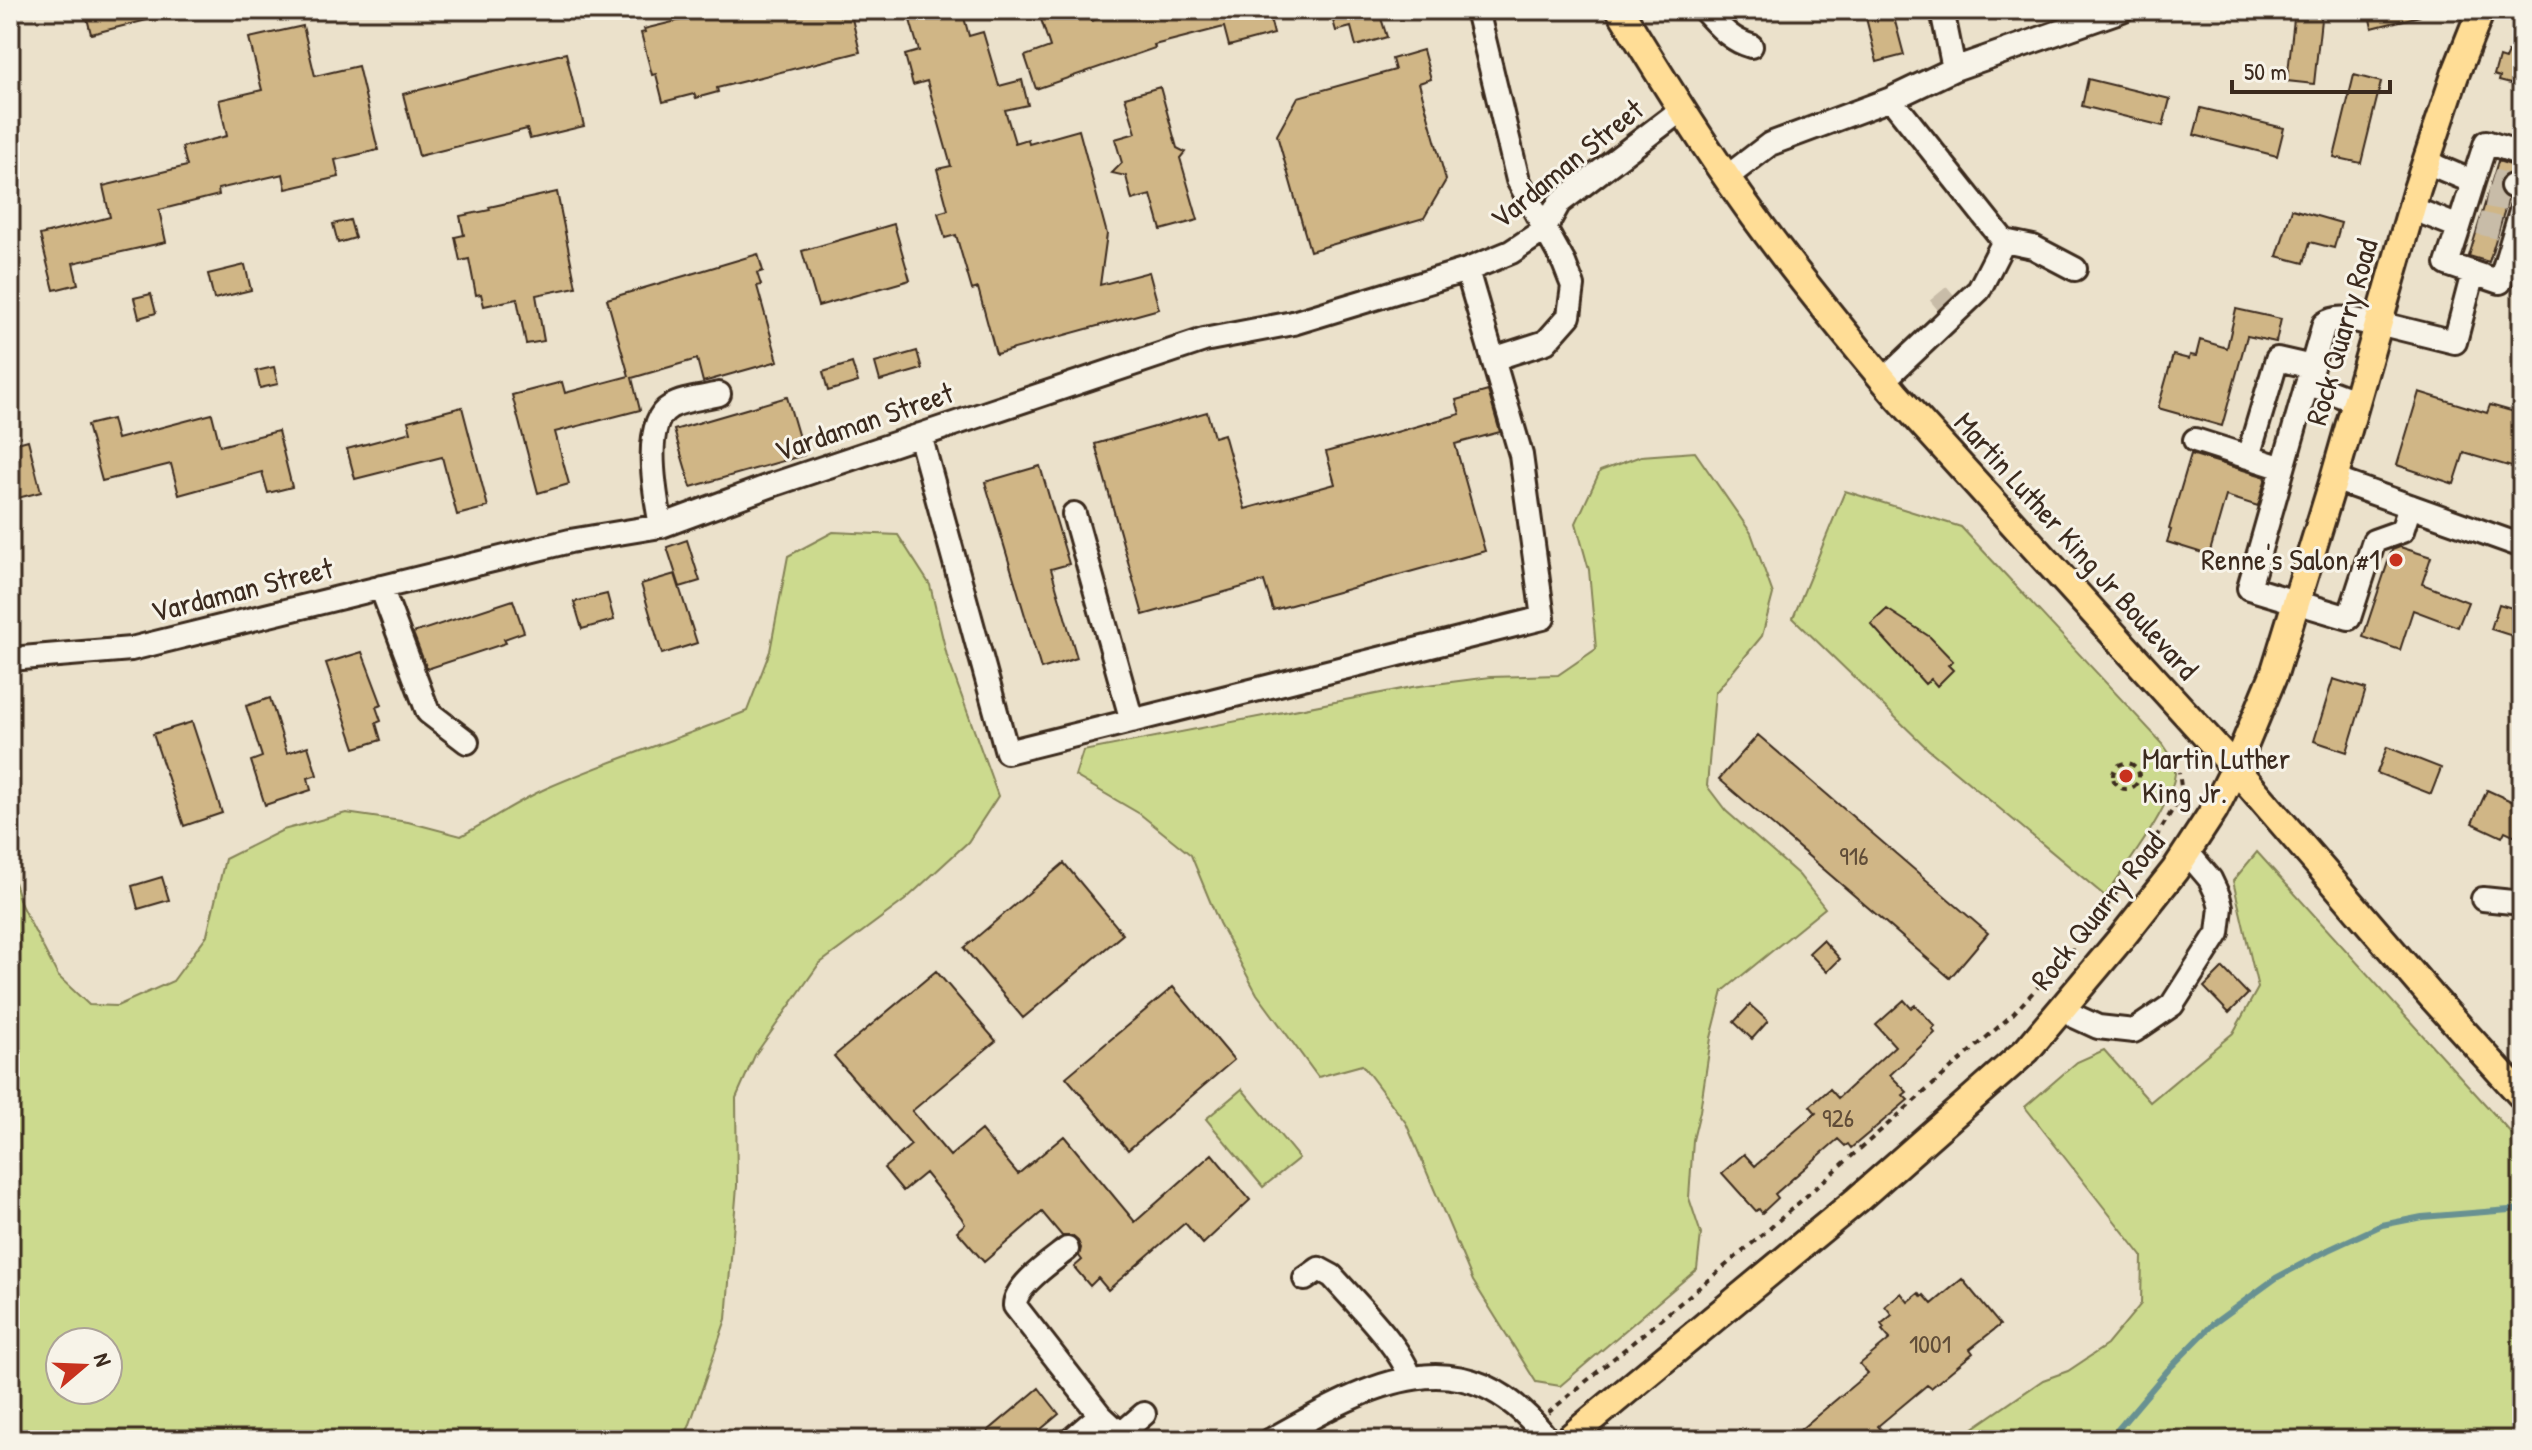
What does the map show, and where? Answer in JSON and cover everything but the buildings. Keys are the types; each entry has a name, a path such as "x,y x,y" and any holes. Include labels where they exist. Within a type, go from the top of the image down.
{"main road":[{"name":"Martin Luther King Jr Boulevard","path":"1620,10 1681,110 1727,177 1806,285 1884,380 2235,768 2433,998 2522,1096"},
{"name":"Rock Quarry Road","path":"1567,1440 1857,1200 2027,1050 2132,925 2187,852 2214,810 2274,674 2334,479 2411,208 2455,75 2481,10"}],"street":[{"path":"1477,10 1518,180 1564,263 1573,286 1569,316 1546,342 1493,359"},
{"path":"1704,10 1725,33 1739,43 1751,46"},
{"path":"1942,10 1954,69"},
{"path":"1727,177 1770,144 1891,99 1954,69 2122,10"},
{"path":"1891,99 2004,241 2033,247 2075,269"},
{"name":"Vardaman Street","path":"10,659 131,649 570,541 661,526 772,485 1204,340 1293,323 1467,270 1511,252 1544,230 1559,203 1681,110"},
{"path":"2426,162 2501,183"},
{"path":"2501,183 2483,232 2447,264 2500,282 2483,232 2501,183"},
{"path":"2411,208 2483,232"},
{"path":"1884,380 1979,290 2004,241"},
{"path":"920,435 1007,752 1543,618 1521,455 1467,270"},
{"path":"2410,506 2402,531 2374,541 2349,618 2249,588 2324,324 2330,320 2350,319 2455,342 2473,273"},
{"path":"1955,294 1979,290"},
{"path":"1933,335 1933,314 1937,309"},
{"path":"2248,457 2277,359 2355,401"},
{"path":"661,526 654,491 654,433 662,414 671,406 719,394"},
{"path":"2195,440 2283,468"},
{"path":"2334,479 2522,546"},
{"path":"1074,514 1132,721"},
{"path":"381,587 428,712 467,742"},
{"path":"2061,1010 2098,1027 2134,1031 2172,1005 2218,933 2221,907 2210,879 2187,852"},
{"path":"2483,899 2522,903"},
{"path":"1067,1249 1021,1288 1014,1299 1015,1306 1100,1415 1124,1437 1144,1414"},
{"path":"1305,1279 1319,1269 1332,1276 1398,1353 1410,1377"},
{"path":"1271,1440 1369,1390 1410,1377 1444,1376 1490,1389 1511,1400 1542,1432"},
{"path":"1071,1440 1100,1415"}],"path":[{"path":"2125,763 2135,766 2140,775 2136,785 2127,790 2118,786 2113,777 2116,767 2125,763"},
{"path":"1542,1432 2013,1014 2081,940 2149,849 2182,794 2179,772"}],"green space":[{"path":"1695,452 1751,533 1773,594 1762,636 1715,693 1707,786 1726,811 1799,875 1825,908 1723,991 1711,1038 1693,1140 1689,1198 1701,1234 1697,1269 1560,1386 1536,1382 1473,1281 1406,1123 1362,1065 1318,1077 1257,994 1219,923 1191,855 1140,814 1075,776 1083,751 1412,687 1490,677 1558,675 1596,649 1589,570 1576,523 1600,471 1641,456"},
{"path":"1845,491 1961,527 2163,744 2174,761 2174,780 2160,814 2105,896 1928,749 1793,618"},
{"path":"833,532 898,535 930,585 947,656 998,796 968,842 905,900 819,964 755,1055 736,1098 737,1186 726,1319 689,1427 681,1440 10,1440 10,869 21,905 58,976 89,1005 117,1006 173,981 207,935 225,859 283,830 346,813 408,822 461,836 547,788 747,711 770,651 788,556"},
{"path":"2257,852 2522,1145 2522,1440 1956,1440 2043,1380 2068,1371 2107,1345 2141,1304 2142,1256 2025,1107 2077,1062 2104,1050 2150,1102 2233,1033 2258,988 2233,881"},
{"path":"1242,1089 1299,1158 1263,1187 1206,1119"}],"waterway":[{"path":"2109,1440 2168,1370 2213,1324 2276,1278 2382,1225 2422,1217 2522,1209"}],"tunnel":[{"path":"2492,180 2512,186"},
{"path":"2487,196 2507,200"},
{"path":"2479,223 2499,228"},
{"path":"1937,309 1955,294"}],"place":[{"name":"Renne's Salon #1","path":"2396,560"},
{"name":"Martin Luther King Jr.","path":"2126,776"}]}
